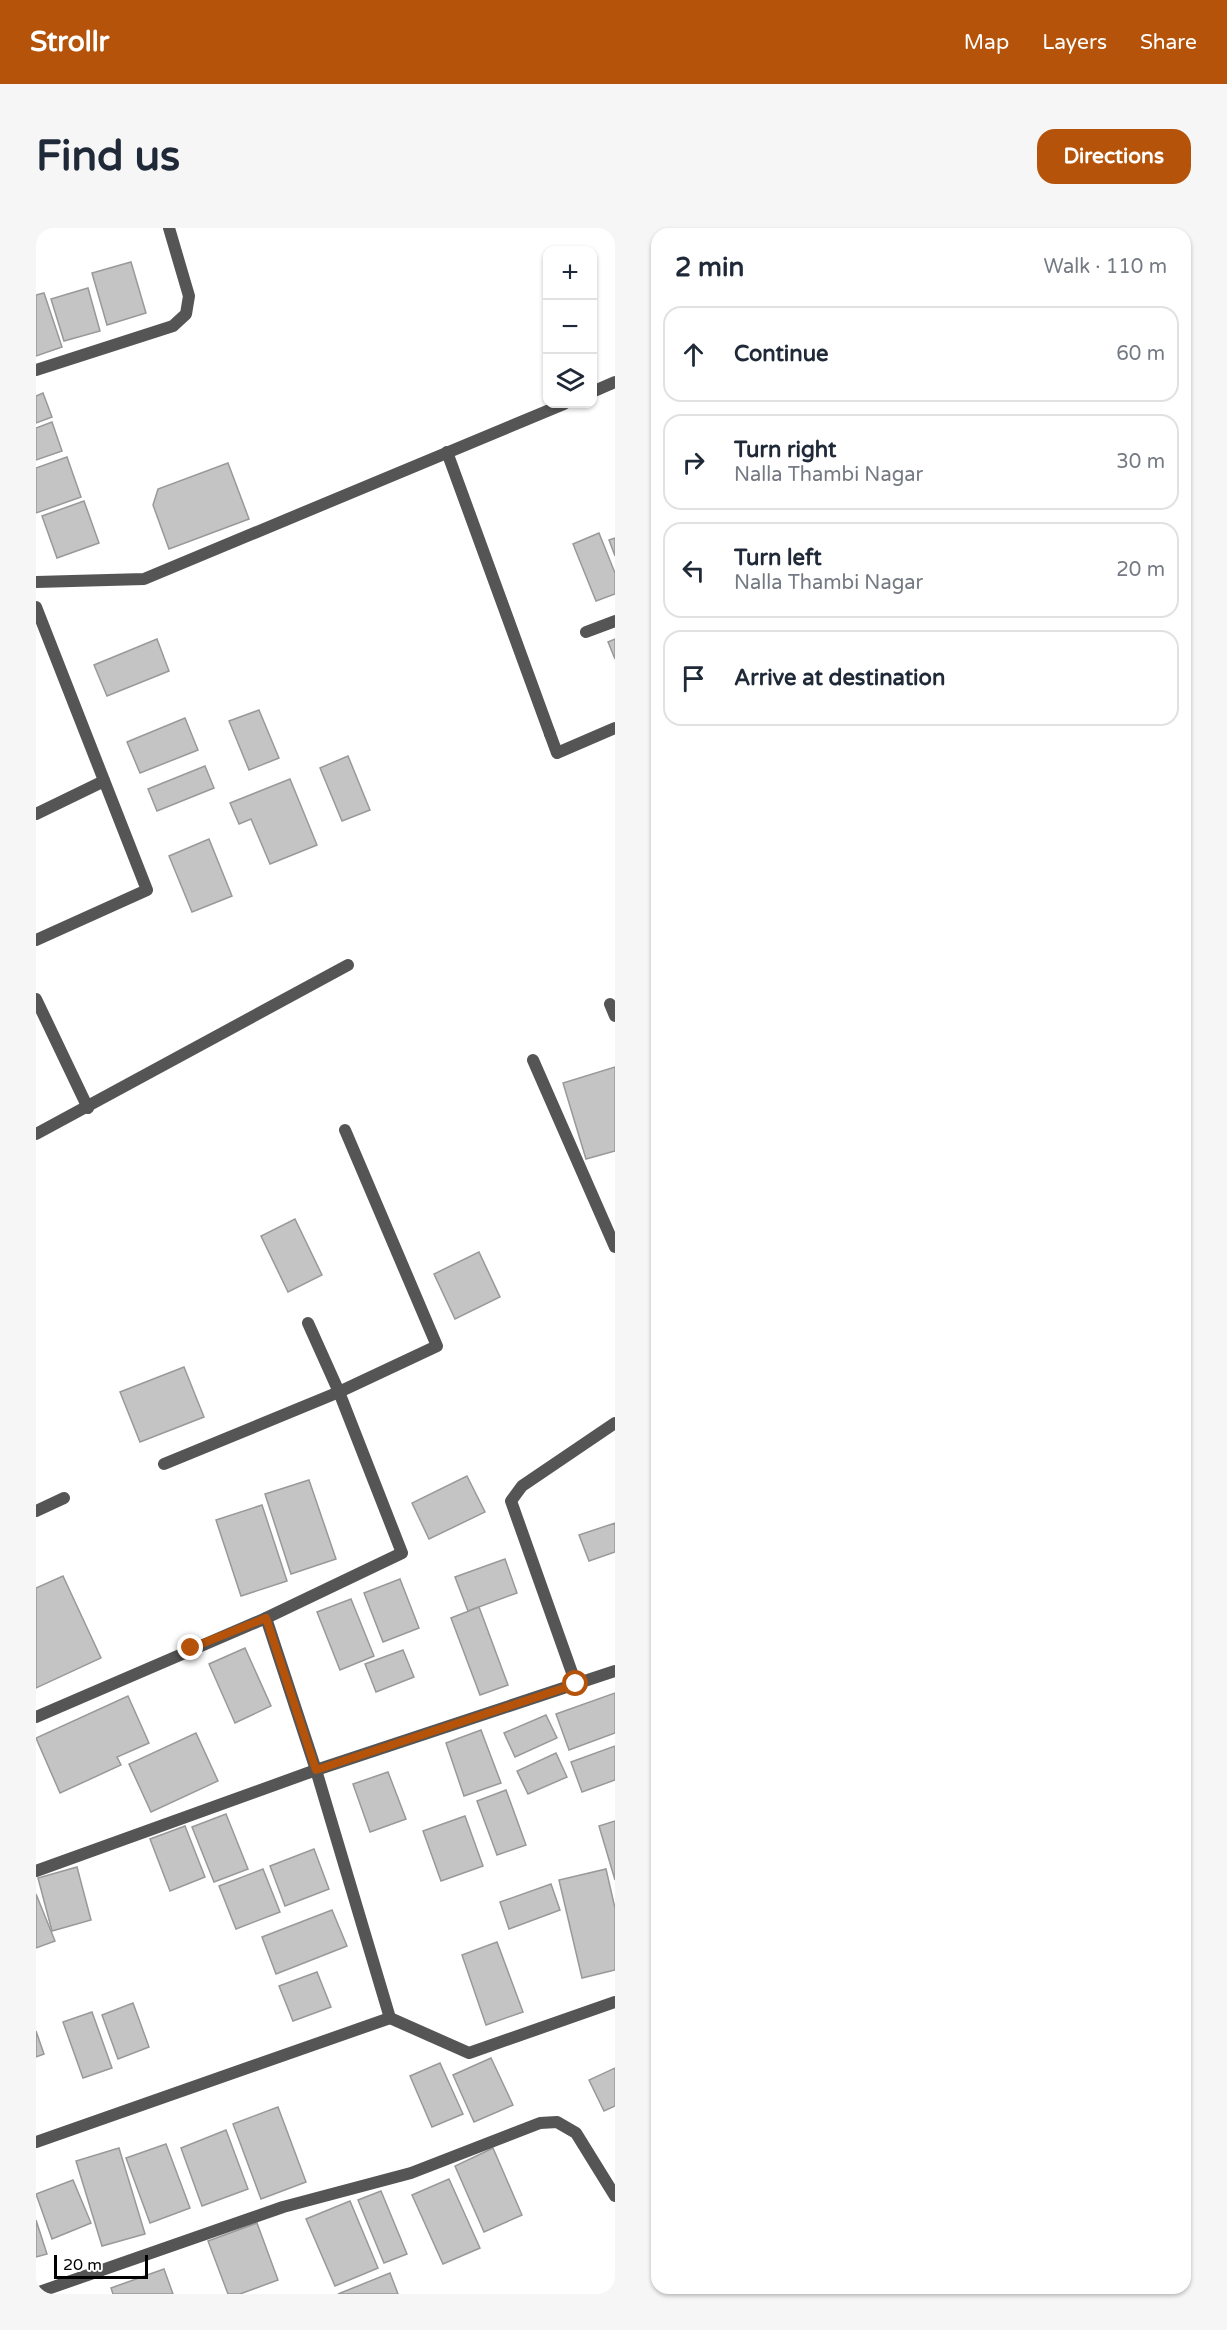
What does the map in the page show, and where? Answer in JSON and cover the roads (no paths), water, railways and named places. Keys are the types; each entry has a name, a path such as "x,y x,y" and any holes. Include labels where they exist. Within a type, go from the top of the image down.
{"street":[{"path":"36,370 173,326 186,314 189,296 169,228"},
{"path":"597,390 615,382"},
{"path":"36,582 144,579 554,408"},
{"path":"447,452 557,753 615,728"},
{"path":"36,607 147,890 36,940"},
{"path":"586,632 615,621"},
{"path":"36,814 104,781"},
{"path":"36,1134 88,1108 348,965"},
{"path":"36,999 88,1108"},
{"path":"610,1004 615,1016"},
{"path":"533,1060 615,1246"},
{"path":"164,1464 339,1392 437,1346 345,1130"},
{"path":"36,1717 266,1618 402,1553 339,1392 309,1323"},
{"path":"576,1684 511,1501 522,1486 615,1423"},
{"path":"36,1511 64,1498"},
{"path":"266,1618 316,1770 390,2018"},
{"path":"36,1871 316,1770 615,1671"},
{"path":"36,2142 390,2018 469,2052 615,2002"},
{"path":"36,2293 283,2207 411,2173 540,2123 557,2122 576,2133 615,2196"}]}
